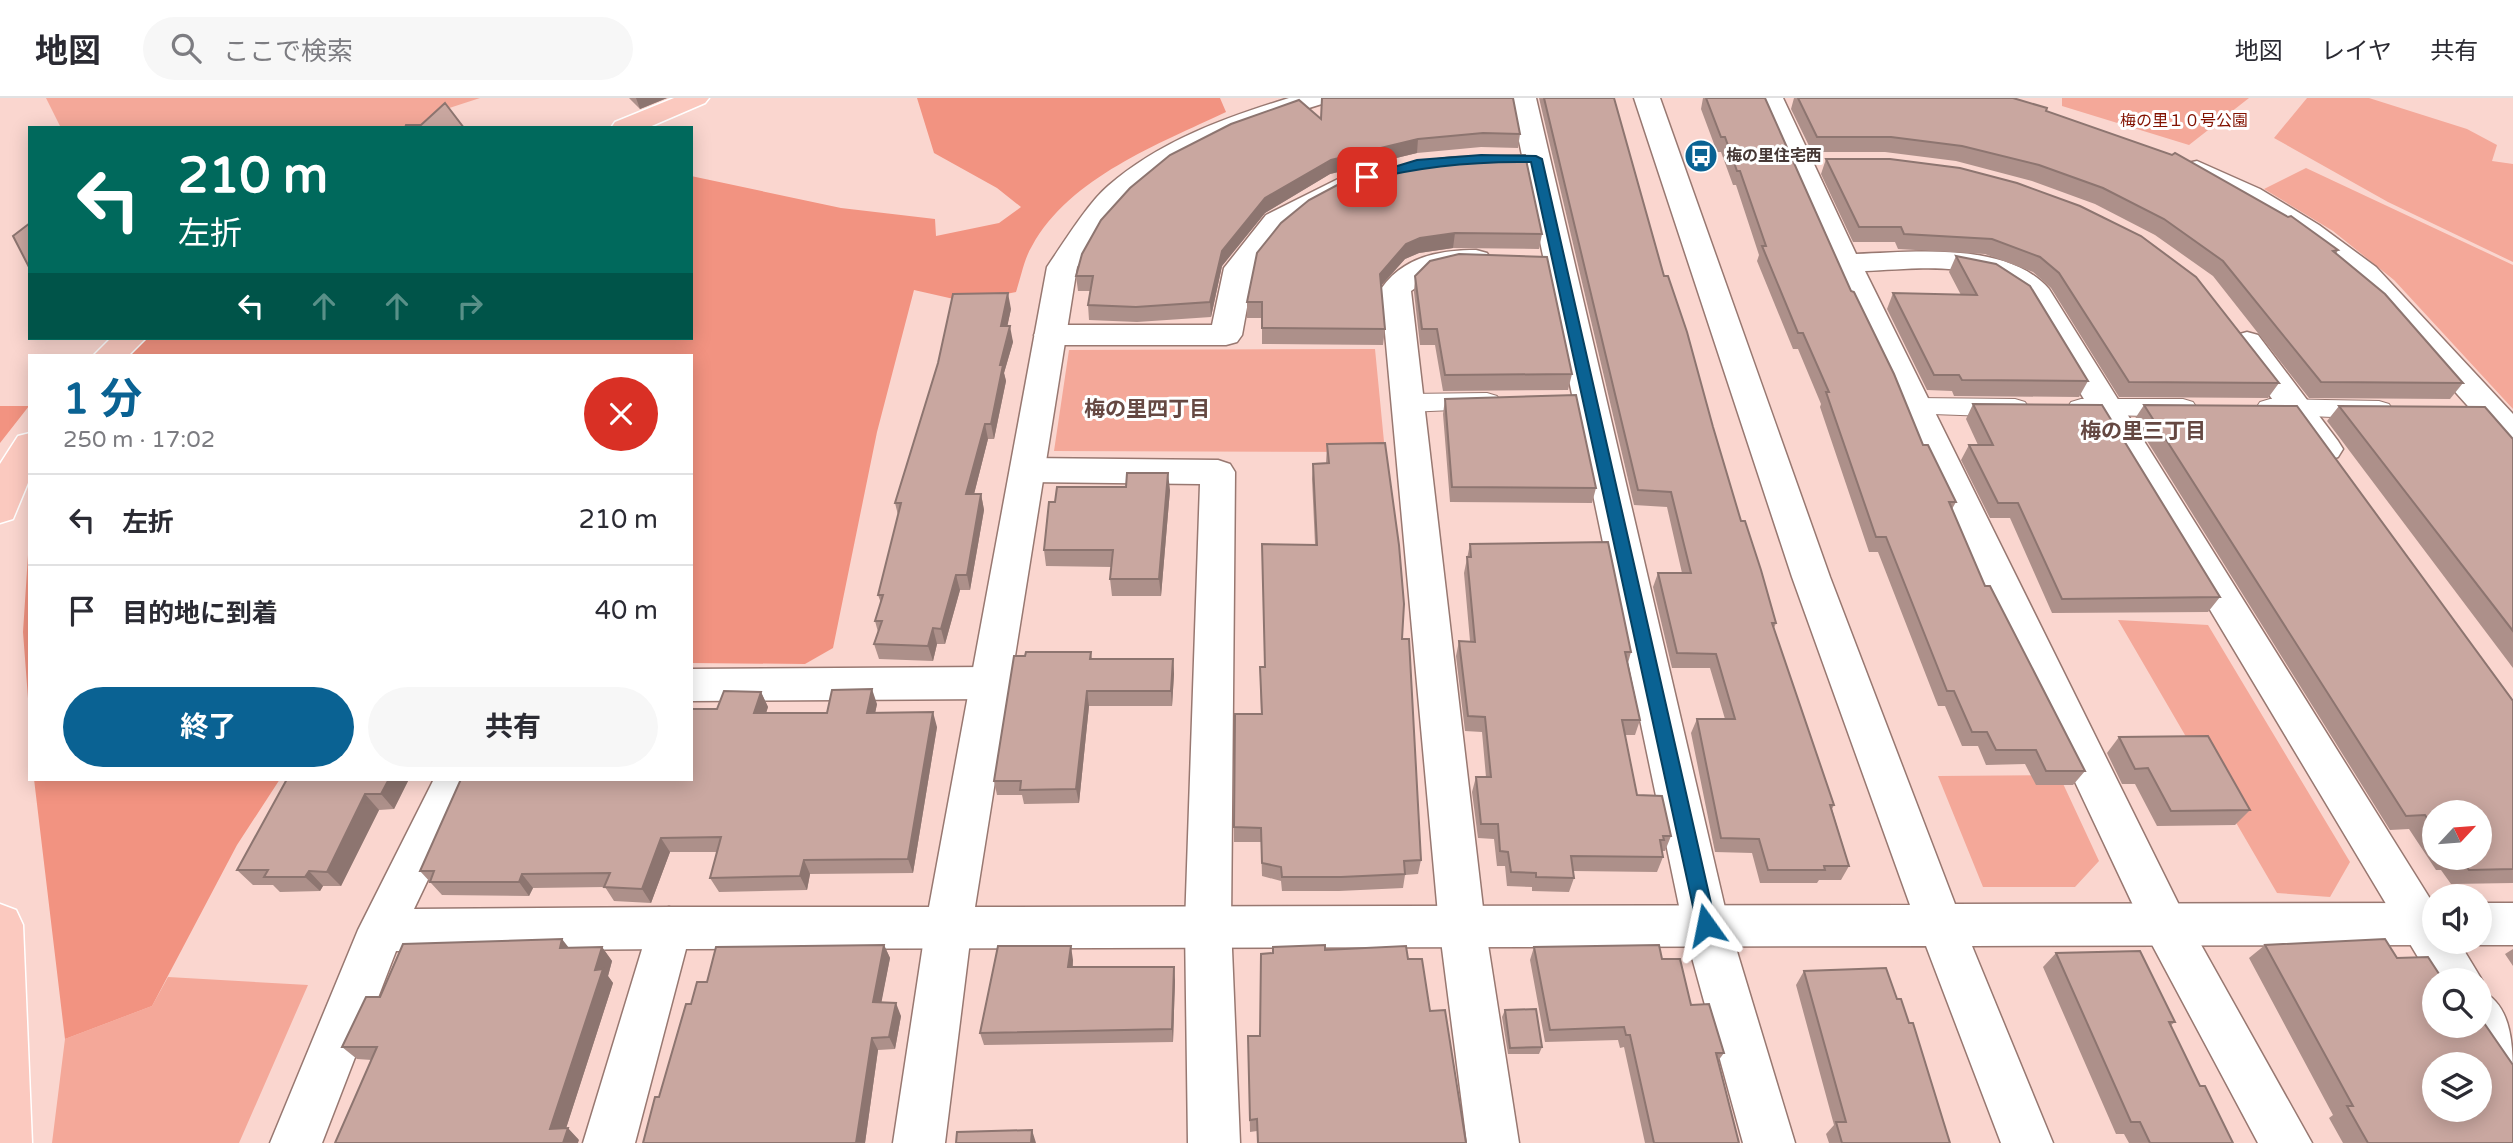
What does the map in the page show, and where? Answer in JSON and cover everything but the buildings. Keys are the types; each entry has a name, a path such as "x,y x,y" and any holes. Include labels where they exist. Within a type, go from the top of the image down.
{"main road":[{"path":"629,126 696,98"},
{"path":"111,354 128,340"},
{"path":"0,510 19,460 28,447"},
{"path":"0,925 6,1143"}],"street":[{"path":"919,1143 950,925 1062,267 1116,192 1174,151 1245,120 1316,98"},
{"path":"1523,98 1522,159 1533,260 1577,401 1706,925 1769,1143"},
{"path":"1647,98 1811,577 1940,924 2027,1143"},
{"path":"1770,98 1812,163 1846,263 2165,924 2286,1143"},
{"path":"2167,156 2250,195 2309,231 2365,273 2503,423"},
{"path":"1050,335 1226,335 1239,268 1276,221 1341,183 1379,173"},
{"path":"1493,1143 1462,925 1396,289 1417,267 1457,258 1533,260"},
{"path":"1846,263 1951,260 1992,268 2031,288 2050,312 2422,914"},
{"path":"2230,322 2344,474"},
{"path":"1408,403 1512,402"},
{"path":"1915,407 2401,410"},
{"path":"2453,411 2503,423"},
{"path":"1027,470 1218,472 1208,925 1214,1143"},
{"path":"693,685 990,683"},
{"path":"296,1143 381,930 454,781"},
{"path":"381,930 950,925 2422,924"},
{"path":"2492,924 2513,925"},
{"path":"609,1143 669,928"},
{"path":"2492,1030 2513,1061"}],"green space":[{"path":"46,98 480,98 437,112 425,126 60,126"},
{"name":"梅の里１０号公園","path":"2062,98 2249,98 2189,145 2062,106"},
{"path":"2307,98 2369,98 2467,129 2497,145 2492,161 2513,164 2513,262 2388,202 2274,138"},
{"path":"2306,168 2513,265 2513,409 2394,280 2333,231 2264,189"},
{"path":"1375,349 1385,452 1054,451 1069,350"},
{"path":"2118,620 2208,625 2350,862 2330,897 2277,893"},
{"path":"2059,775 2099,861 2075,887 1983,887 1938,776"},
{"path":"168,977 308,985 239,1143 52,1143 65,1039 152,1006"}],"shaded area":[{"path":"917,98 1220,98 1226,112 1118,165 1069,200 1048,222 1032,246 1016,292 967,302 914,290 877,432 833,648 805,664 693,663 693,354 122,354 144,340 693,340 693,176 841,208 935,219 936,236 999,223 1021,207 997,188 934,153"},
{"path":"0,406 28,406 28,407 0,443"},
{"path":"28,555 28,698 23,632"},
{"path":"34,781 279,781 237,845 152,1006 65,1039"}],"place":[{"name":"梅の里住宅西","path":"1701,156"}],"district":[{"name":"梅の里四丁目","path":"1147,409"},
{"name":"梅の里三丁目","path":"2143,431"}],"route":[{"path":"1367,177 1417,164 1481,158 1536,159 1706,925"}]}
